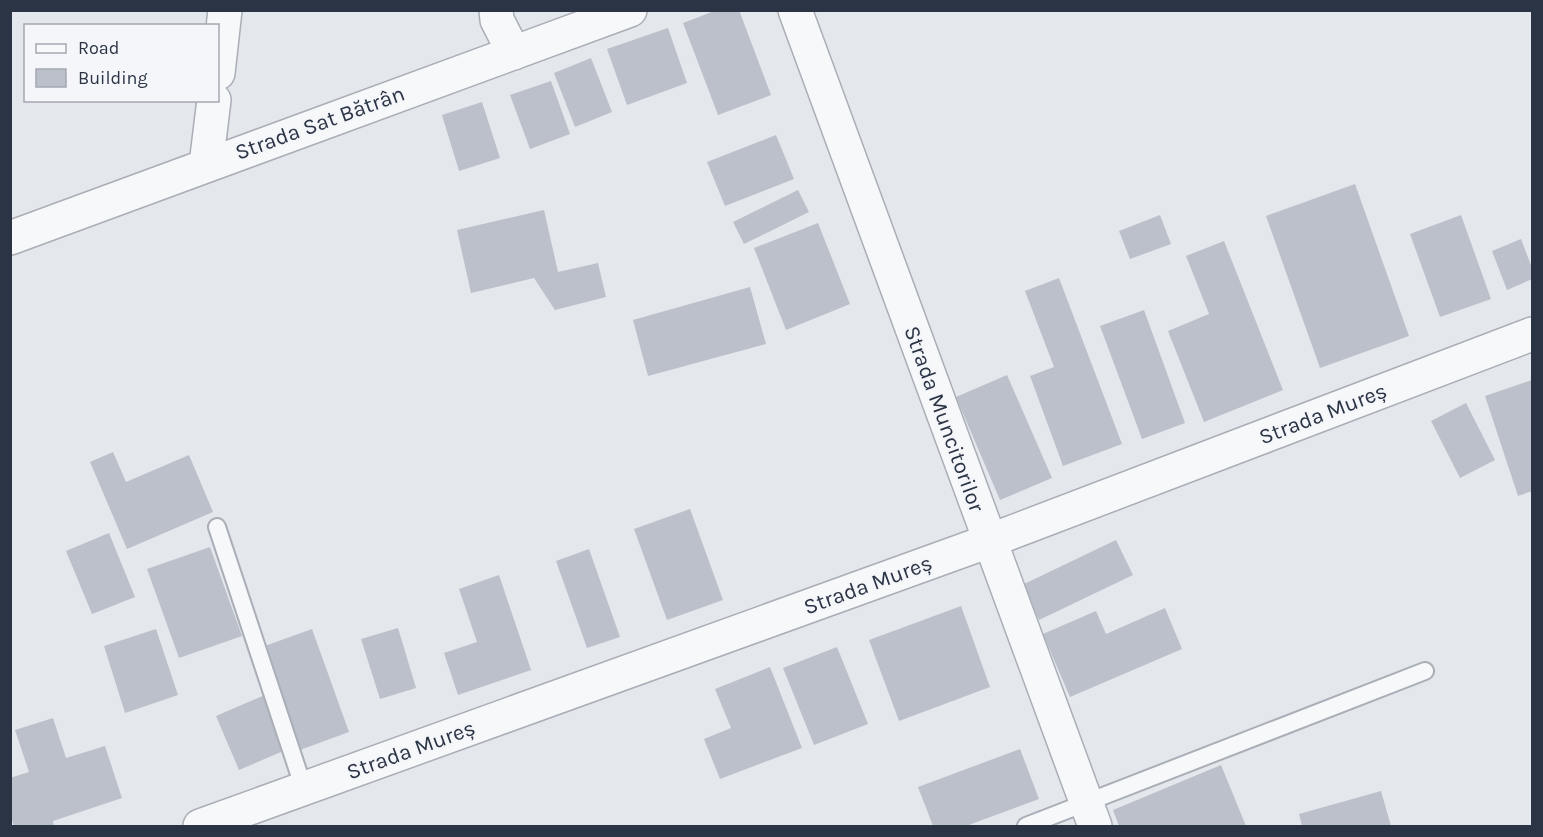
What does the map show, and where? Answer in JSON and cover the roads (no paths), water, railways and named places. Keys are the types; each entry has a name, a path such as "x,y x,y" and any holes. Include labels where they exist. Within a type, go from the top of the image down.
{"street":[{"path":"219,64 225,10"},
{"path":"496,10 497,20 514,53"},
{"name":"Strada Sat Bătrân","path":"10,238 630,10"},
{"name":"Strada Muncitorilor","path":"795,10 1091,815"},
{"path":"206,165 214,102"},
{"name":"Strada Mureș","path":"200,826 989,541 1533,334"}],"lane":[{"path":"218,527 304,789"},
{"path":"1026,826 1091,815 1425,671"}]}
